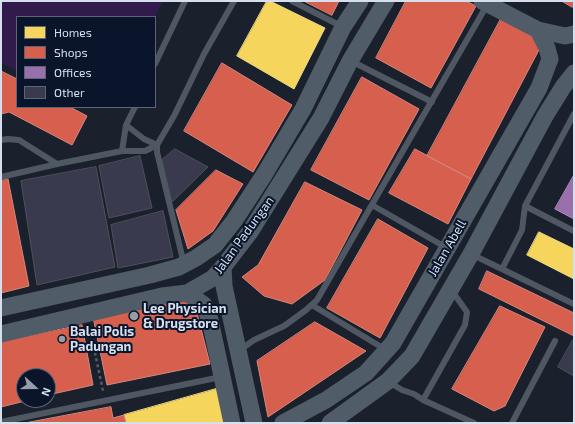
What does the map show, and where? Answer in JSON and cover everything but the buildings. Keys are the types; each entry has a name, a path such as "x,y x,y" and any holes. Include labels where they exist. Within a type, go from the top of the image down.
{"main road":[{"name":"Jalan Padungan","path":"1,308 150,276 179,267 215,245 234,222 264,175 303,109 343,27 360,1"},
{"name":"Jalan Padungan","path":"1,334 162,296 187,293 213,278 250,232 321,118 350,61 386,1"},
{"path":"485,2 538,30 565,36 574,34"},
{"name":"Jalan Abell","path":"283,423 326,400 366,373 393,344 539,88 550,59 547,48 538,30"},
{"name":"Jalan Abell","path":"330,423 388,381 412,356 471,254 545,116 563,87 574,73"},
{"path":"222,267 224,286 254,423"},
{"path":"187,293 204,305 210,320 232,423"}],"lane":[{"path":"156,62 185,1"},
{"path":"1,177 122,151 146,151 157,144 174,116 204,54 234,1"},
{"path":"292,1 343,27"},
{"path":"238,351 254,340 284,326 317,300 432,102 485,2"},
{"path":"350,61 432,102"},
{"path":"122,151 126,125 134,108"},
{"path":"502,269 522,230 525,206 574,114"},
{"path":"126,125 144,139 157,144"},
{"path":"1,140 19,140 57,164"},
{"path":"157,144 157,152 185,264"},
{"path":"372,205 447,248"},
{"path":"525,206 574,231"},
{"path":"471,254 574,303"},
{"path":"423,400 465,325 466,312 450,289"},
{"path":"312,305 387,350"},
{"path":"512,423 555,341"},
{"path":"1,422 222,377"},
{"path":"388,381 402,390 414,394 423,400 474,423"}],"path":[{"path":"87,314 105,401"}],"shaded area":[{"path":"1,1 163,1 156,16 16,16 16,70 1,63"}],"place":[{"name":"Lee Physician & Drugstore","path":"134,316"},
{"name":"Balai Polis Padungan","path":"62,339"}]}
